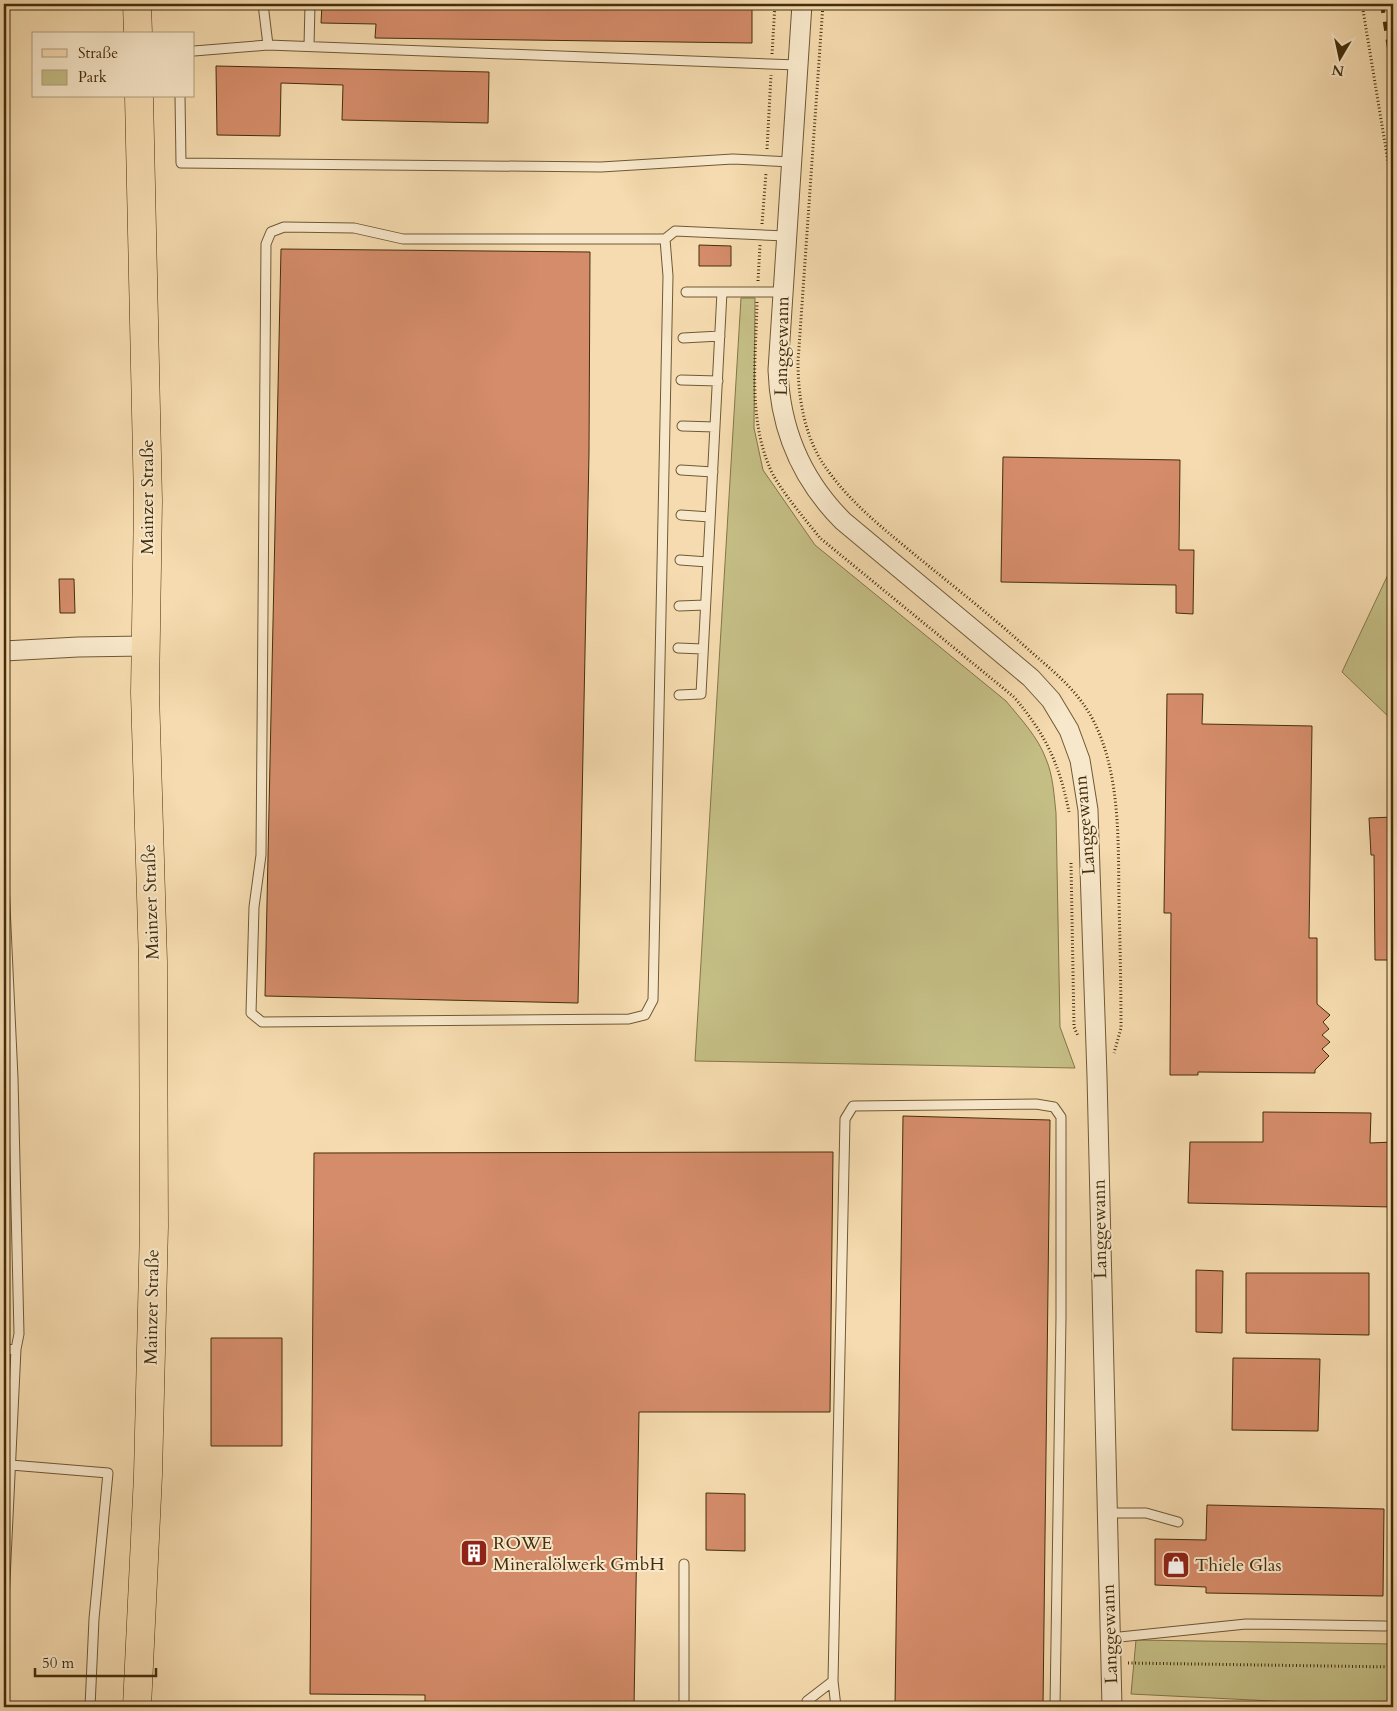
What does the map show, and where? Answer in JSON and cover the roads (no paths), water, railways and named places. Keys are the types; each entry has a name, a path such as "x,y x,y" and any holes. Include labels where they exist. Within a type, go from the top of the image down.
{"main road":[{"path":"137,4 138,32"},
{"name":"Mainzer Straße","path":"137,1707 148,1475 154,1226 153,962 146,754 145,646 148,501 139,98"}],"street":[{"name":"Langgewann","path":"802,4 778,370 779,394 789,438 810,481 826,504 1031,678 1051,700 1068,730 1080,760 1088,810 1106,1513 1119,1663 1112,1707"},
{"path":"4,651 145,646"}],"lane":[{"path":"263,4 268,45"},
{"path":"309,46 310,4"},
{"path":"195,51 268,45 798,65"},
{"path":"180,98 181,163 601,167 733,160 792,162"},
{"path":"665,239 668,276 653,1000 645,1014 629,1019 262,1022 251,1013 254,907 261,855 266,244 271,232 284,227 354,228 403,239 665,239 675,231 786,236"},
{"path":"686,292 782,292"},
{"path":"679,695 701,694 722,292"},
{"path":"683,338 720,336"},
{"path":"681,380 718,381"},
{"path":"682,426 715,427"},
{"path":"681,470 713,472"},
{"path":"682,515 710,517"},
{"path":"680,560 708,562"},
{"path":"678,606 706,605"},
{"path":"678,648 703,648"},
{"path":"4,884 13,1078 19,1334 16,1349 4,1601"},
{"path":"836,1707 833,1681 845,1119 853,1106 1036,1104 1054,1107 1061,1116 1061,1317 1055,1707"},
{"path":"4,1350 16,1349"},
{"path":"11,1465 108,1473 94,1619 90,1707"},
{"path":"1106,1513 1146,1513 1178,1522"},
{"path":"684,1564 684,1707"},
{"path":"1118,1637 1246,1624 1385,1626"},
{"path":"807,1707 807,1701 833,1681"}],"railway":[{"path":"1382,4 1393,74"},
{"path":"1391,4 1393,19"}],"place":[{"name":"ROWE Mineralölwerk GmbH","path":"474,1553"},
{"name":"Thiele Glas","path":"1176,1565"}]}
